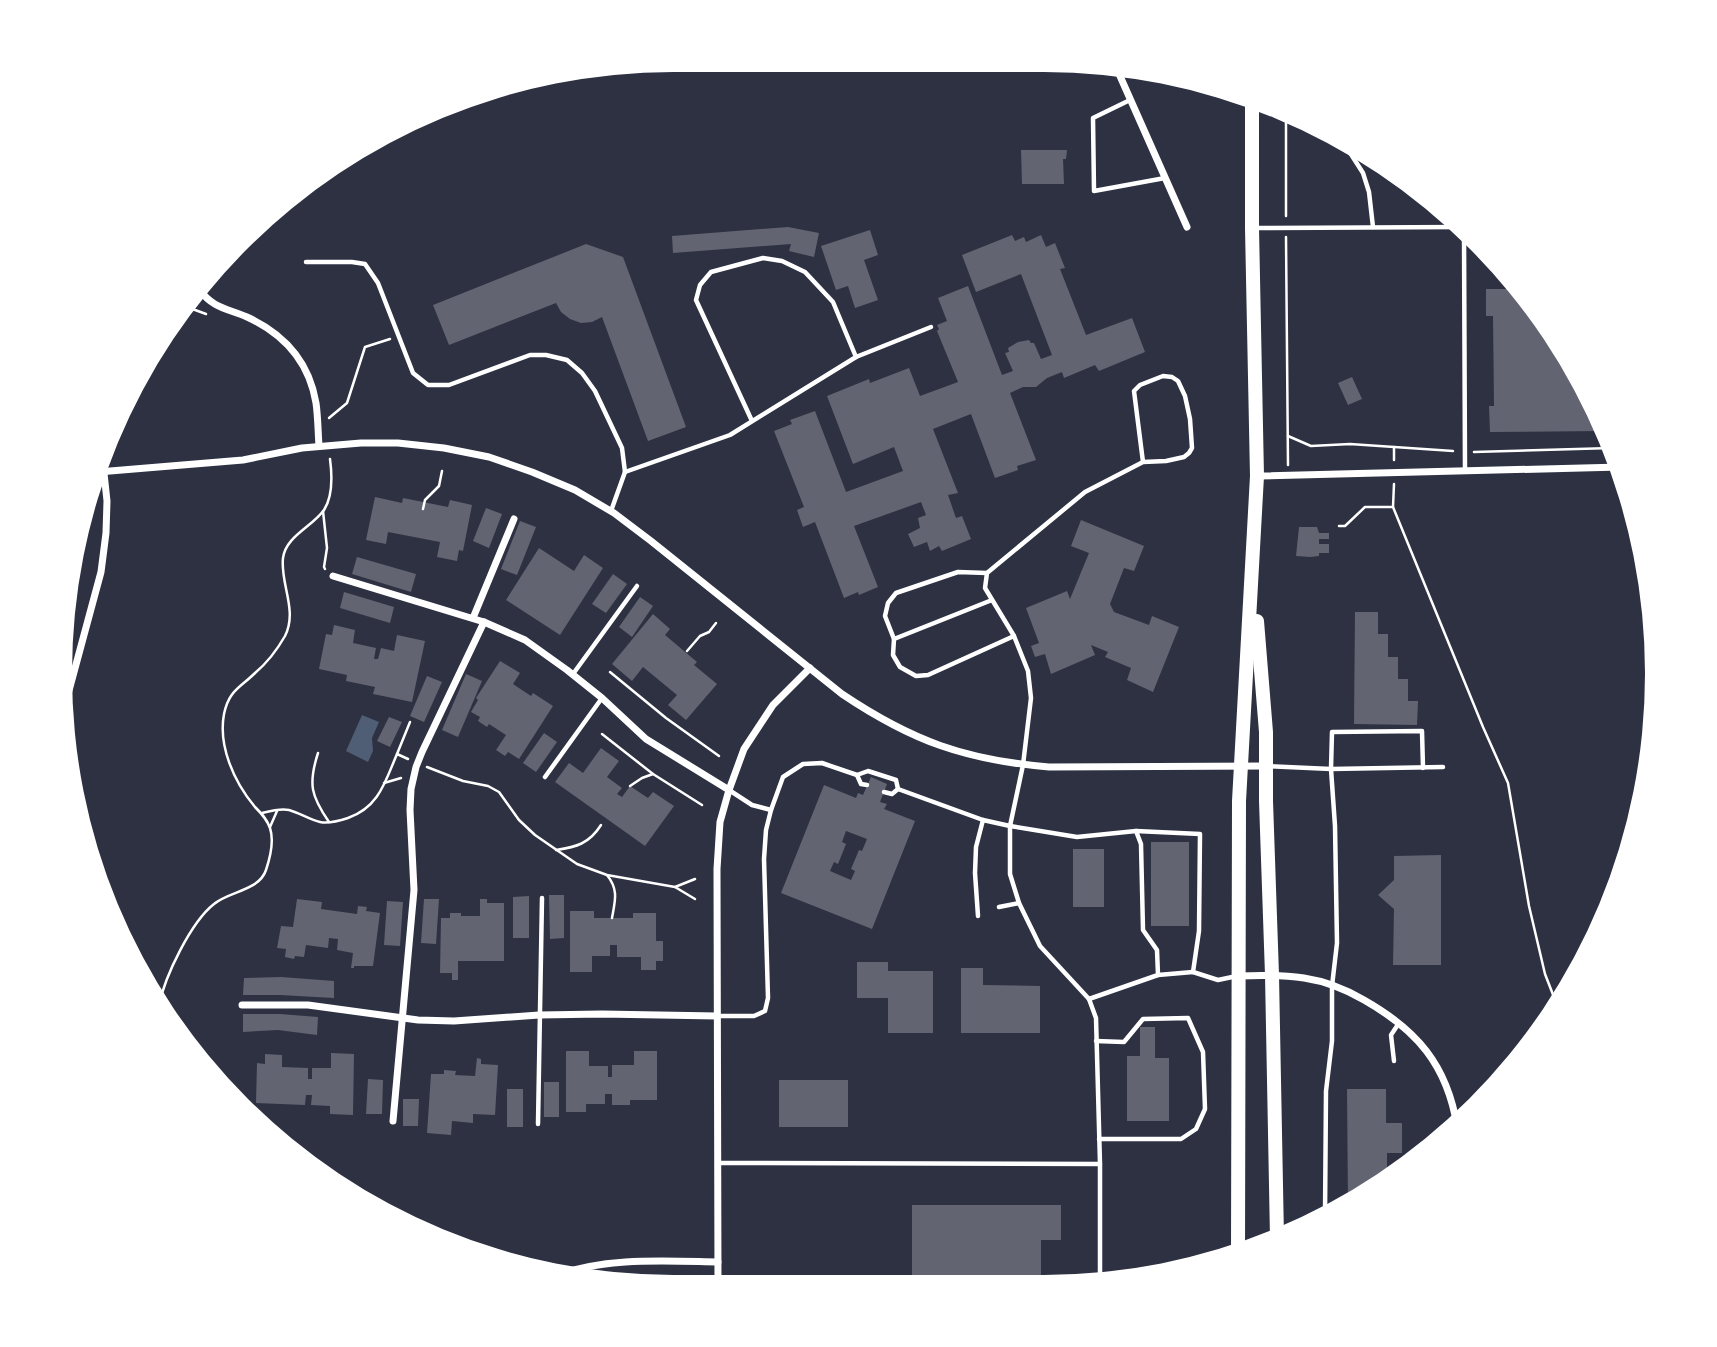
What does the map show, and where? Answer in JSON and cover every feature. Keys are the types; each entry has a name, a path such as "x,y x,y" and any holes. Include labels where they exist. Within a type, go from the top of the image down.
{"main road":[{"path":"1238,1243 1239,801 1257,476 1252,110"},
{"path":"1252,575 1266,732 1277,1228"}],"street":[{"path":"1119,77 1187,227"},
{"path":"205,296 220,308 274,331 297,354 312,383 318,446"},
{"path":"107,471 243,460 302,448 361,443 398,443 444,448 489,457 575,490 611,511 842,694 906,733 940,747 976,757 1049,767 1266,766"},
{"path":"1257,476 1608,467"},
{"path":"72,678 100,572 106,533 107,501 103,483"},
{"path":"473,618 514,519"},
{"path":"333,576 473,618 525,640 573,675 646,739 729,790"},
{"path":"393,1121 414,890 411,789 417,763 484,622"},
{"path":"718,1275 717,869 720,822 744,749 773,705 810,668"},
{"path":"1239,976 1306,978 1350,992 1390,1015 1411,1032 1433,1059 1448,1089 1455,1112"},
{"path":"242,1005 308,1006 402,1018 454,1021 538,1015 717,1016"},
{"path":"579,1268 624,1261 718,1262"}],"lane":[{"path":"1130,100 1093,118 1094,191 1165,178"},
{"path":"1353,158 1363,173 1369,192 1373,227"},
{"path":"1252,228 1446,227"},
{"path":"1464,243 1465,471"},
{"path":"752,421 696,300 700,285 711,272 763,258 782,261 805,272 833,302 856,357"},
{"path":"306,262 365,264 378,283 414,373 428,385 449,386 530,355 546,355 567,360 582,373 595,391 622,448 625,472 611,511"},
{"path":"625,472 730,435 856,357 931,327"},
{"path":"1014,636 928,675 916,676 900,667 893,655 894,639 885,616 888,603 896,593 958,572 987,573 1085,492 1143,462 1166,461 1184,457 1189,453 1192,448 1190,419 1185,396 1178,381 1172,377 1163,376 1140,385 1134,391 1143,462"},
{"path":"987,573 985,588 1014,636 1028,671 1031,698 1023,765 1010,826 1010,874 1018,903 1040,946 1089,999 1096,1018 1100,1272"},
{"path":"573,675 637,586"},
{"path":"894,639 992,600"},
{"path":"545,776 601,698"},
{"path":"1325,1205 1326,1091 1332,1041 1332,986 1337,943 1332,732 1422,732 1423,768"},
{"path":"717,1016 754,1016 765,1010 768,998 764,859 766,830 783,777 803,764 822,762 857,775 868,771 896,780 898,789"},
{"path":"1266,766 1331,769 1443,767"},
{"path":"857,775 861,783 867,785"},
{"path":"898,789 983,820 1076,837 1136,831 1200,834 1199,931 1193,972"},
{"path":"884,792 892,794 898,789"},
{"path":"729,790 752,805 771,810"},
{"path":"978,916 976,847 983,820"},
{"path":"1136,831 1140,844 1143,930 1157,950 1157,975"},
{"path":"537,1124 542,898"},
{"path":"999,907 1018,903"},
{"path":"1089,999 1157,975 1193,972 1218,980 1239,976"},
{"path":"1096,1041 1124,1042 1143,1019 1188,1018 1203,1052 1205,1109 1196,1129 1181,1139 1099,1139"},
{"path":"1394,1061 1391,1035 1399,1023"},
{"path":"718,1163 1100,1164"}],"path":[{"path":"1286,123 1288,475"},
{"path":"194,310 214,317"},
{"path":"317,421 327,420 347,402 365,347 399,337"},
{"path":"1288,436 1311,446 1350,444 1465,452 1601,449"},
{"path":"162,991 194,926 215,903 254,884 265,873 269,859 270,827 238,783 227,755 223,732 224,713 233,691 275,653 287,632 291,614 283,557 288,544 323,511 330,497 329,446"},
{"path":"1395,447 1394,507 1508,783 1529,906 1545,974 1553,994"},
{"path":"423,509 425,500 439,486 442,471"},
{"path":"1339,526 1345,526 1365,507 1394,507"},
{"path":"323,511 327,548 324,567 333,576"},
{"path":"687,651 700,636 709,632 716,622"},
{"path":"610,672 666,718 719,756"},
{"path":"262,813 287,809 320,822 329,822 363,811 374,802 410,722"},
{"path":"602,734 653,774 702,804"},
{"path":"318,753 311,779 312,790 317,805 329,822"},
{"path":"397,754 463,781 488,786 499,792 519,820 535,835 577,864 607,875 675,887 695,899"},
{"path":"630,786 653,774"},
{"path":"384,783 414,777"},
{"path":"270,827 278,810"},
{"path":"556,850 584,842 594,836 601,825"},
{"path":"607,875 614,884 616,894 612,918"},
{"path":"675,887 695,879"}],"water":[{"path":"362,715 379,722 372,738 373,751 368,762 346,751"}],"building":[{"path":"1021,150 1067,150 1066,159 1063,159 1064,184 1022,184"},
{"path":"788,227 819,233 814,257 789,251 791,244 673,253 672,236"},
{"path":"870,230 878,255 864,260 878,300 855,308 848,286 836,290 821,246"},
{"path":"1012,235 1015,241 1024,237 1026,242 1041,235 1046,247 1055,243 1065,268 1060,269 1086,335 1132,318 1145,352 1099,371 1095,365 1064,378 1062,372 1047,378 1036,387 1023,387 1010,393 1036,460 1017,466 1018,470 995,478 971,414 933,429 958,493 948,495 956,518 962,516 971,539 942,551 939,546 930,551 927,542 914,547 908,534 920,528 918,518 926,515 921,502 854,526 878,587 844,598 815,522 803,527 797,510 804,507 774,431 792,424 790,420 815,411 846,492 903,471 894,447 853,464 827,396 869,379 870,383 909,368 920,396 958,382 937,331 937,325 947,321 938,298 968,286 1002,375 1013,371 1005,353 1018,342 1029,340 1034,343 1041,359 1052,355 1021,274 976,292 962,255"},
{"path":"586,244 623,257 686,427 648,441 602,317 581,323 561,312 556,303 449,345 433,305"},
{"path":"1486,289 1506,289 1544,339 1565,373 1594,431 1490,432 1489,406 1494,406 1493,316 1486,316"},
{"path":"1352,377 1362,399 1348,405 1338,383"},
{"path":"375,497 402,503 403,498 448,507 450,500 472,505 463,551 459,550 457,561 437,557 440,542 388,532 386,544 366,540"},
{"path":"486,508 502,514 489,548 473,541"},
{"path":"1081,520 1144,546 1134,571 1124,568 1110,604 1114,612 1149,625 1152,616 1179,627 1153,692 1127,680 1131,668 1105,657 1108,652 1091,645 1095,655 1051,674 1045,654 1035,657 1031,646 1039,643 1026,608 1067,591 1070,599 1089,553 1071,546"},
{"path":"520,521 536,527 517,575 501,569"},
{"path":"1299,527 1317,527 1319,533 1329,533 1329,539 1319,539 1319,544 1329,544 1329,553 1310,557 1296,556"},
{"path":"539,548 574,571 584,555 603,568 560,635 506,600"},
{"path":"357,557 416,574 411,592 352,574"},
{"path":"613,574 627,584 606,613 592,604"},
{"path":"344,592 394,607 390,623 340,608"},
{"path":"640,597 653,606 632,637 619,627"},
{"path":"1355,612 1378,612 1378,634 1388,634 1388,657 1398,657 1398,679 1408,679 1408,701 1418,701 1417,725 1354,724"},
{"path":"653,614 670,629 665,635 697,662 694,665 717,684 686,720 668,705 677,695 643,667 632,681 612,664"},
{"path":"334,625 355,630 353,643 376,648 374,659 378,659 381,648 394,651 397,635 425,641 412,702 373,694 375,687 346,681 347,675 319,669 326,634 332,635"},
{"path":"500,661 520,673 513,684 553,706 519,759 508,752 505,756 496,750 506,735 489,724 487,727 478,721 480,717 471,712 478,700 476,698"},
{"path":"466,674 482,681 458,737 442,730"},
{"path":"427,676 442,682 424,722 410,716"},
{"path":"389,717 402,722 390,747 377,741"},
{"path":"544,733 557,742 536,772 523,763"},
{"path":"601,748 619,761 607,777 622,788 617,794 622,797 630,786 648,798 653,792 674,806 645,846 555,782 569,763 583,773"},
{"path":"871,777 887,784 880,802 887,804 884,809 915,821 872,929 781,893 824,785 856,798 858,793 863,795","holes":["846,831 867,839 851,869 855,871 851,880 830,871 834,862 838,864 846,844 842,842"]},
{"path":"1151,842 1189,842 1189,926 1151,926"},
{"path":"1073,849 1104,849 1104,907 1073,907"},
{"path":"1441,855 1441,965 1393,965 1394,909 1378,895 1394,880 1394,856"},
{"path":"549,895 564,895 564,938 550,939"},
{"path":"529,896 529,938 513,938 513,897"},
{"path":"297,899 322,902 321,909 357,914 358,906 367,907 366,911 380,913 373,966 351,968 353,953 337,950 338,939 329,938 328,948 306,945 304,957 285,957 286,949 277,948 281,926 293,927"},
{"path":"424,899 439,899 436,944 421,943"},
{"path":"480,899 487,899 487,903 504,903 504,961 458,961 458,980 452,980 452,973 440,973 441,918 450,918 450,913 480,916"},
{"path":"387,901 403,902 400,946 384,945"},
{"path":"570,911 594,911 594,918 633,918 633,913 656,913 656,941 663,941 663,961 656,961 656,970 641,970 641,957 617,957 617,945 610,945 610,956 592,956 592,972 570,972"},
{"path":"857,962 888,962 888,971 933,971 933,1033 888,1033 888,998 857,998"},
{"path":"961,968 983,968 983,985 1040,986 1040,1033 961,1033"},
{"path":"281,977 334,981 334,998 243,995 244,978"},
{"path":"243,1014 318,1017 317,1035 278,1030 243,1032"},
{"path":"1140,1027 1155,1027 1155,1058 1169,1058 1169,1121 1127,1121 1127,1056 1140,1056"},
{"path":"566,1051 589,1051 589,1066 608,1066 608,1077 612,1077 612,1065 634,1065 634,1051 657,1051 657,1100 630,1100 630,1105 612,1105 612,1094 605,1094 605,1104 586,1104 586,1112 566,1112"},
{"path":"331,1053 354,1054 353,1115 330,1114 330,1106 311,1105 312,1095 306,1095 305,1105 256,1103 257,1063 265,1064 265,1054 282,1055 282,1067 308,1068 308,1079 312,1079 312,1068 331,1068"},
{"path":"477,1058 481,1059 481,1064 498,1065 495,1115 473,1114 473,1123 452,1121 451,1135 427,1133 431,1074 444,1074 444,1070 456,1071 455,1075 475,1076"},
{"path":"368,1079 383,1080 382,1114 366,1114"},
{"path":"779,1080 848,1080 848,1127 779,1127"},
{"path":"544,1082 559,1082 559,1117 544,1117"},
{"path":"507,1089 523,1089 523,1127 507,1127"},
{"path":"1347,1089 1386,1089 1386,1123 1402,1123 1402,1153 1387,1153 1387,1168 1348,1193"},
{"path":"403,1099 419,1099 418,1126 403,1126"},
{"path":"912,1205 1061,1205 1061,1240 1041,1240 1041,1275 912,1275"}]}
